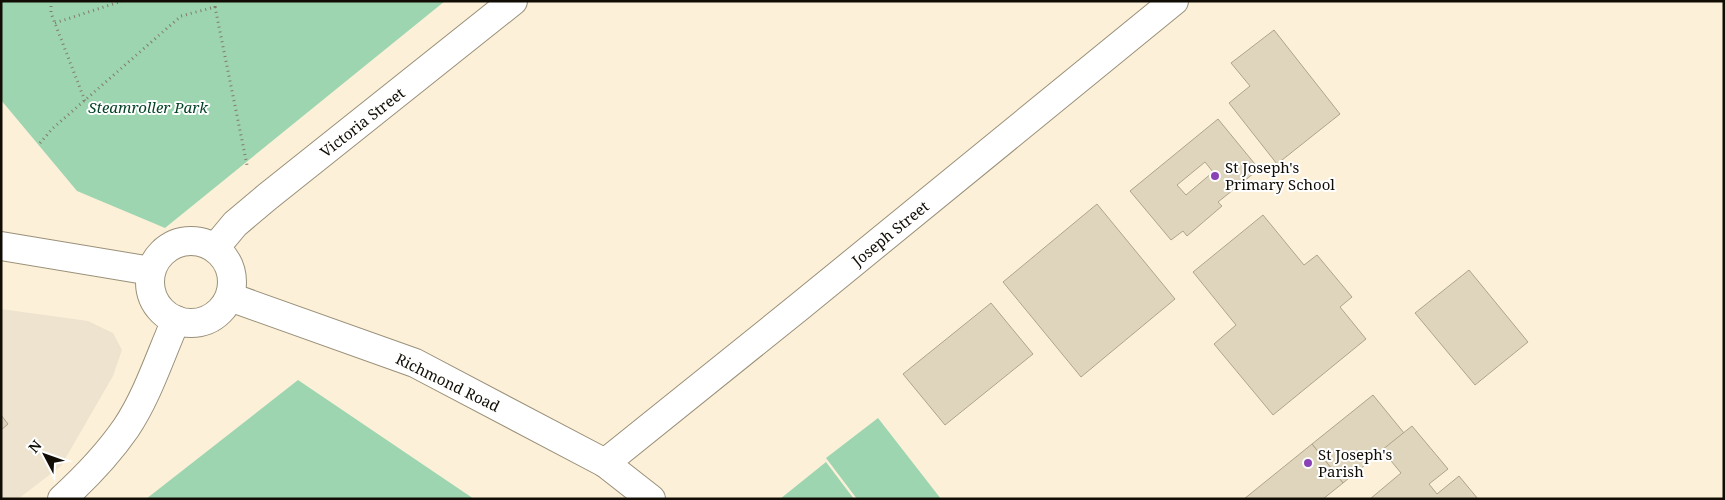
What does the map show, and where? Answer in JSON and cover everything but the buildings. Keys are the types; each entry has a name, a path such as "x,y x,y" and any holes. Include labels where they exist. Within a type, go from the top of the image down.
{"street":[{"name":"Victoria Street","path":"215,248 235,224 261,202 513,1"},
{"name":"Joseph Street","path":"605,463 1174,1"},
{"path":"190,240 203,242 215,248 225,258 231,270 230,297 223,308 213,317 201,322 188,323 176,320 165,314 157,306 152,295 151,271 156,259 166,249 177,243 190,240"},
{"path":"1,246 151,271"},
{"name":"Richmond Road","path":"230,297 415,363 605,463 650,499"},
{"path":"62,499 103,457 126,428 142,400 176,320"}],"path":[{"path":"51,1 51,13 85,100"},
{"path":"55,23 122,1"},
{"path":"215,1 248,164"},
{"path":"40,143 52,129 181,16 215,8"}],"shaded area":[{"path":"1,309 88,321 113,333 122,350 113,376 61,466 18,499 1,499"}],"green space":[{"name":"Steamroller Park","path":"1,1 445,1 165,228 77,191 1,100"},
{"path":"298,380 474,499 146,499"},
{"path":"878,418 941,499 857,499 826,458"},
{"path":"826,462 854,499 780,499"}],"place":[{"name":"St Joseph's Primary School","path":"1215,176"},
{"name":"St Joseph's Parish","path":"1308,463"}]}
